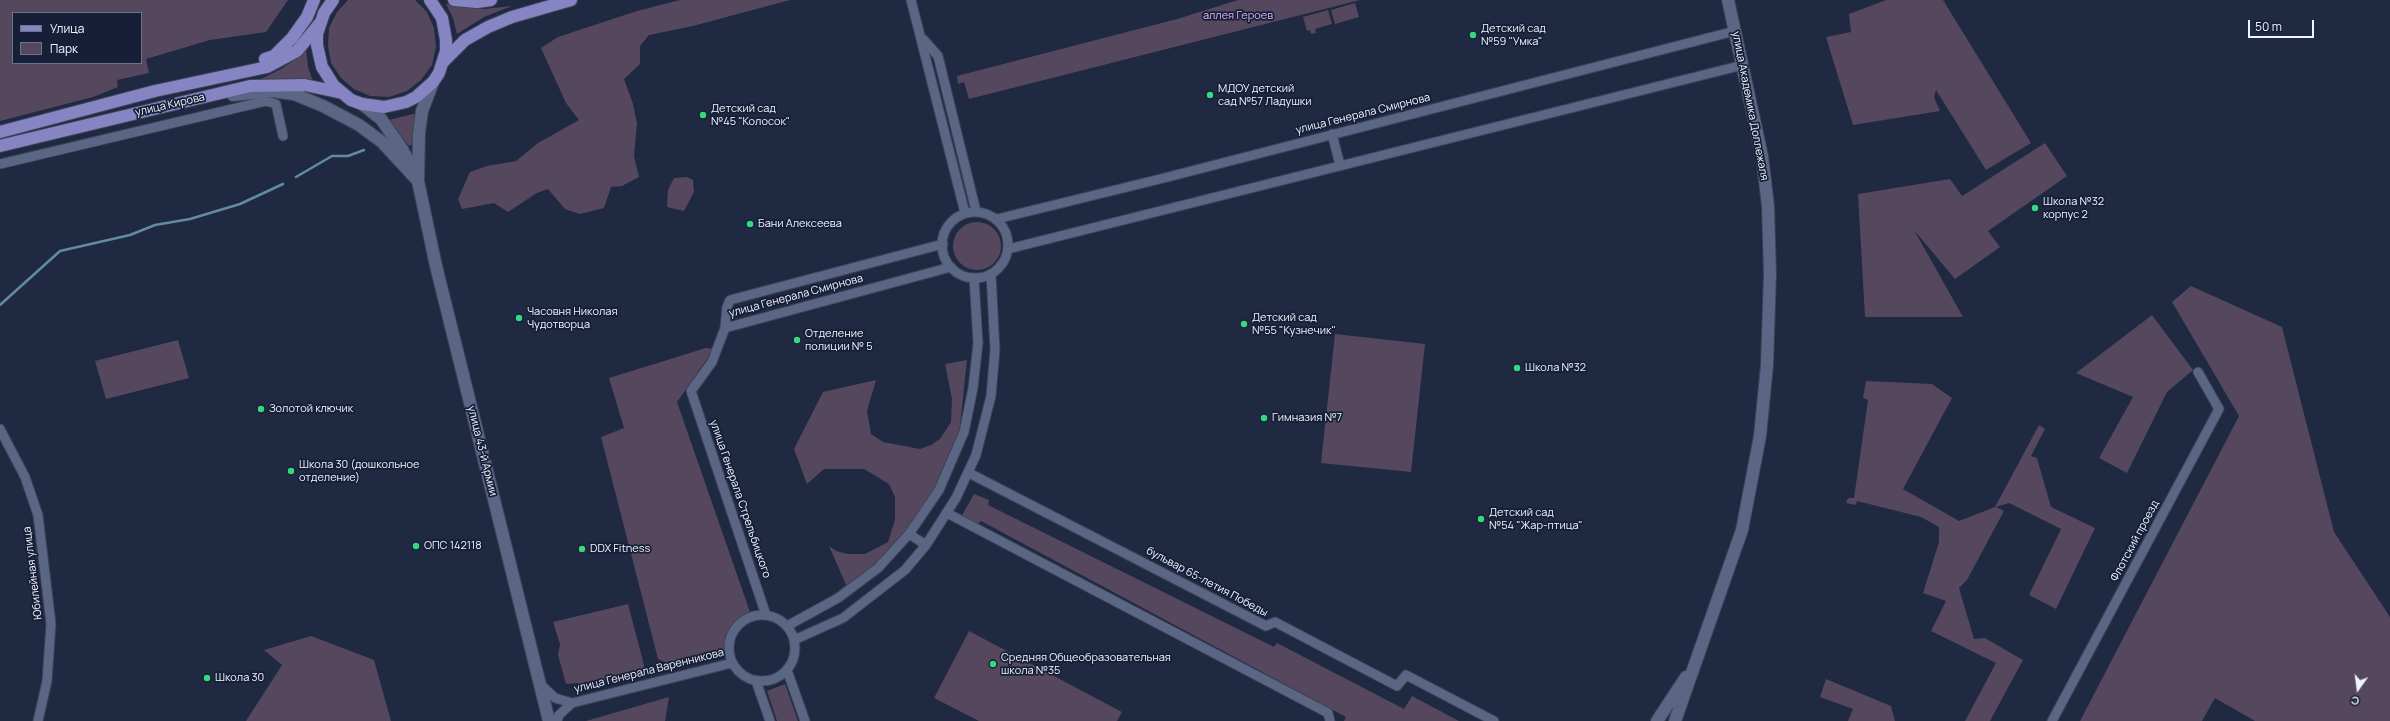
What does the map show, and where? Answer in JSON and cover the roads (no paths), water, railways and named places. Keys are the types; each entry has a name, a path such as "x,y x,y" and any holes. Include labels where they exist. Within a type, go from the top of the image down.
{"main road":[{"path":"229,75 274,56 292,38 307,17 314,0"},
{"path":"331,1 320,23 317,45 320,62 327,77 342,93 362,104 384,107 401,104 416,97 433,82 443,62 446,51 445,29 436,8 430,0"},
{"path":"454,0 477,2 491,0"},
{"path":"443,62 465,40 488,27 512,17 571,0"},
{"name":"улица Академика Доллежаля","path":"1675,721 1734,554 1748,503 1760,436 1767,364 1770,274 1768,206 1762,156 1728,0"},
{"name":"улица Кирова","path":"0,132 155,91 267,67 297,51 320,23"},
{"name":"улица 43-й Армии","path":"433,82 422,112 419,133 418,180 436,266 549,721"},
{"name":"улица Кирова","path":"0,146 250,86 305,85 342,93"},
{"path":"183,102 271,90 294,94 359,125 382,142 418,180"},
{"name":"улица 43-й Армии","path":"362,104 381,119 402,149 418,180"},
{"name":"улица Академика Доллежаля","path":"1657,721 1697,659"}],"street":[{"path":"911,0 933,79 965,213"},
{"name":"улица Генерала Смирнова","path":"997,219 1735,31"},
{"path":"922,39 938,56 976,211"},
{"path":"1008,249 1743,65"},
{"path":"933,79 943,77"},
{"path":"0,164 266,101 276,104 283,136"},
{"path":"1332,134 1340,165"},
{"path":"0,151 22,140"},
{"path":"976,211 997,219 1006,233 1008,249 1003,264 991,274 974,278 966,276 951,267 945,258 942,244 948,226 955,218 965,213 976,211"},
{"name":"улица Генерала Смирнова","path":"942,244 730,300 727,307 725,328 951,267"},
{"path":"794,640 843,618 905,570 926,545 947,513 969,473 991,396 995,350 991,274"},
{"path":"787,626 857,584 878,568 909,534 939,490 964,432 973,388 978,343 974,278"},
{"name":"улица Генерала Стрельбицкого","path":"725,328 712,362 691,391 766,615"},
{"name":"Флотский проезд","path":"2052,721 2220,409 2198,372"},
{"name":"Юбилейная улица","path":"0,429 26,477 38,515 51,624 47,681 38,721"},
{"path":"964,432 980,437"},
{"name":"бульвар 65-летия Победы","path":"969,473 1266,626 1275,622 1397,686 1406,675 1494,721"},
{"path":"947,513 1328,713 1330,721"},
{"path":"909,534 926,545"},
{"path":"766,615 774,617 787,626 794,640 795,651 793,661 787,670 774,679 756,681 747,678 732,663 729,643 738,625 751,617 766,615"},
{"name":"улица Генерала Варенникова","path":"557,721 559,715 572,703 732,663"},
{"path":"787,670 805,721"},
{"path":"756,681 770,721"},
{"name":"улица Генерала Варенникова","path":"539,684 555,698 572,703"}],"waterway":[{"path":"296,177 332,156 348,156 364,150"},
{"path":"0,305 60,251 130,235 155,225 190,219 240,204 283,184"}],"place":[{"name":"Детский сад №59 \"Умка\"","path":"1473,35"},
{"name":"МДОУ детский сад №57 Ладушки","path":"1210,95"},
{"name":"Детский сад №45 \"Колосок\"","path":"703,115"},
{"name":"Школа №32 корпус 2","path":"2035,208"},
{"name":"Бани Алексеева","path":"750,224"},
{"name":"Часовня Николая Чудотворца","path":"519,318"},
{"name":"Детский сад №55 \"Кузнечик\"","path":"1244,324"},
{"name":"Отделение полиции № 5","path":"797,340"},
{"name":"Школа №32","path":"1517,368"},
{"name":"Золотой ключик","path":"261,409"},
{"name":"Гимназия №7","path":"1264,418"},
{"name":"Школа 30 (дошкольное отделение)","path":"291,471"},
{"name":"Детский сад №54 \"Жар-птица\"","path":"1481,519"},
{"name":"ОПС 142118","path":"416,546"},
{"name":"DDX Fitness","path":"582,549"},
{"name":"Средняя Общеобразовательная школа №35","path":"993,664"},
{"name":"Школа 30","path":"207,678"}],"park label":[{"name":"аллея Героев","path":"1238,16"}]}
